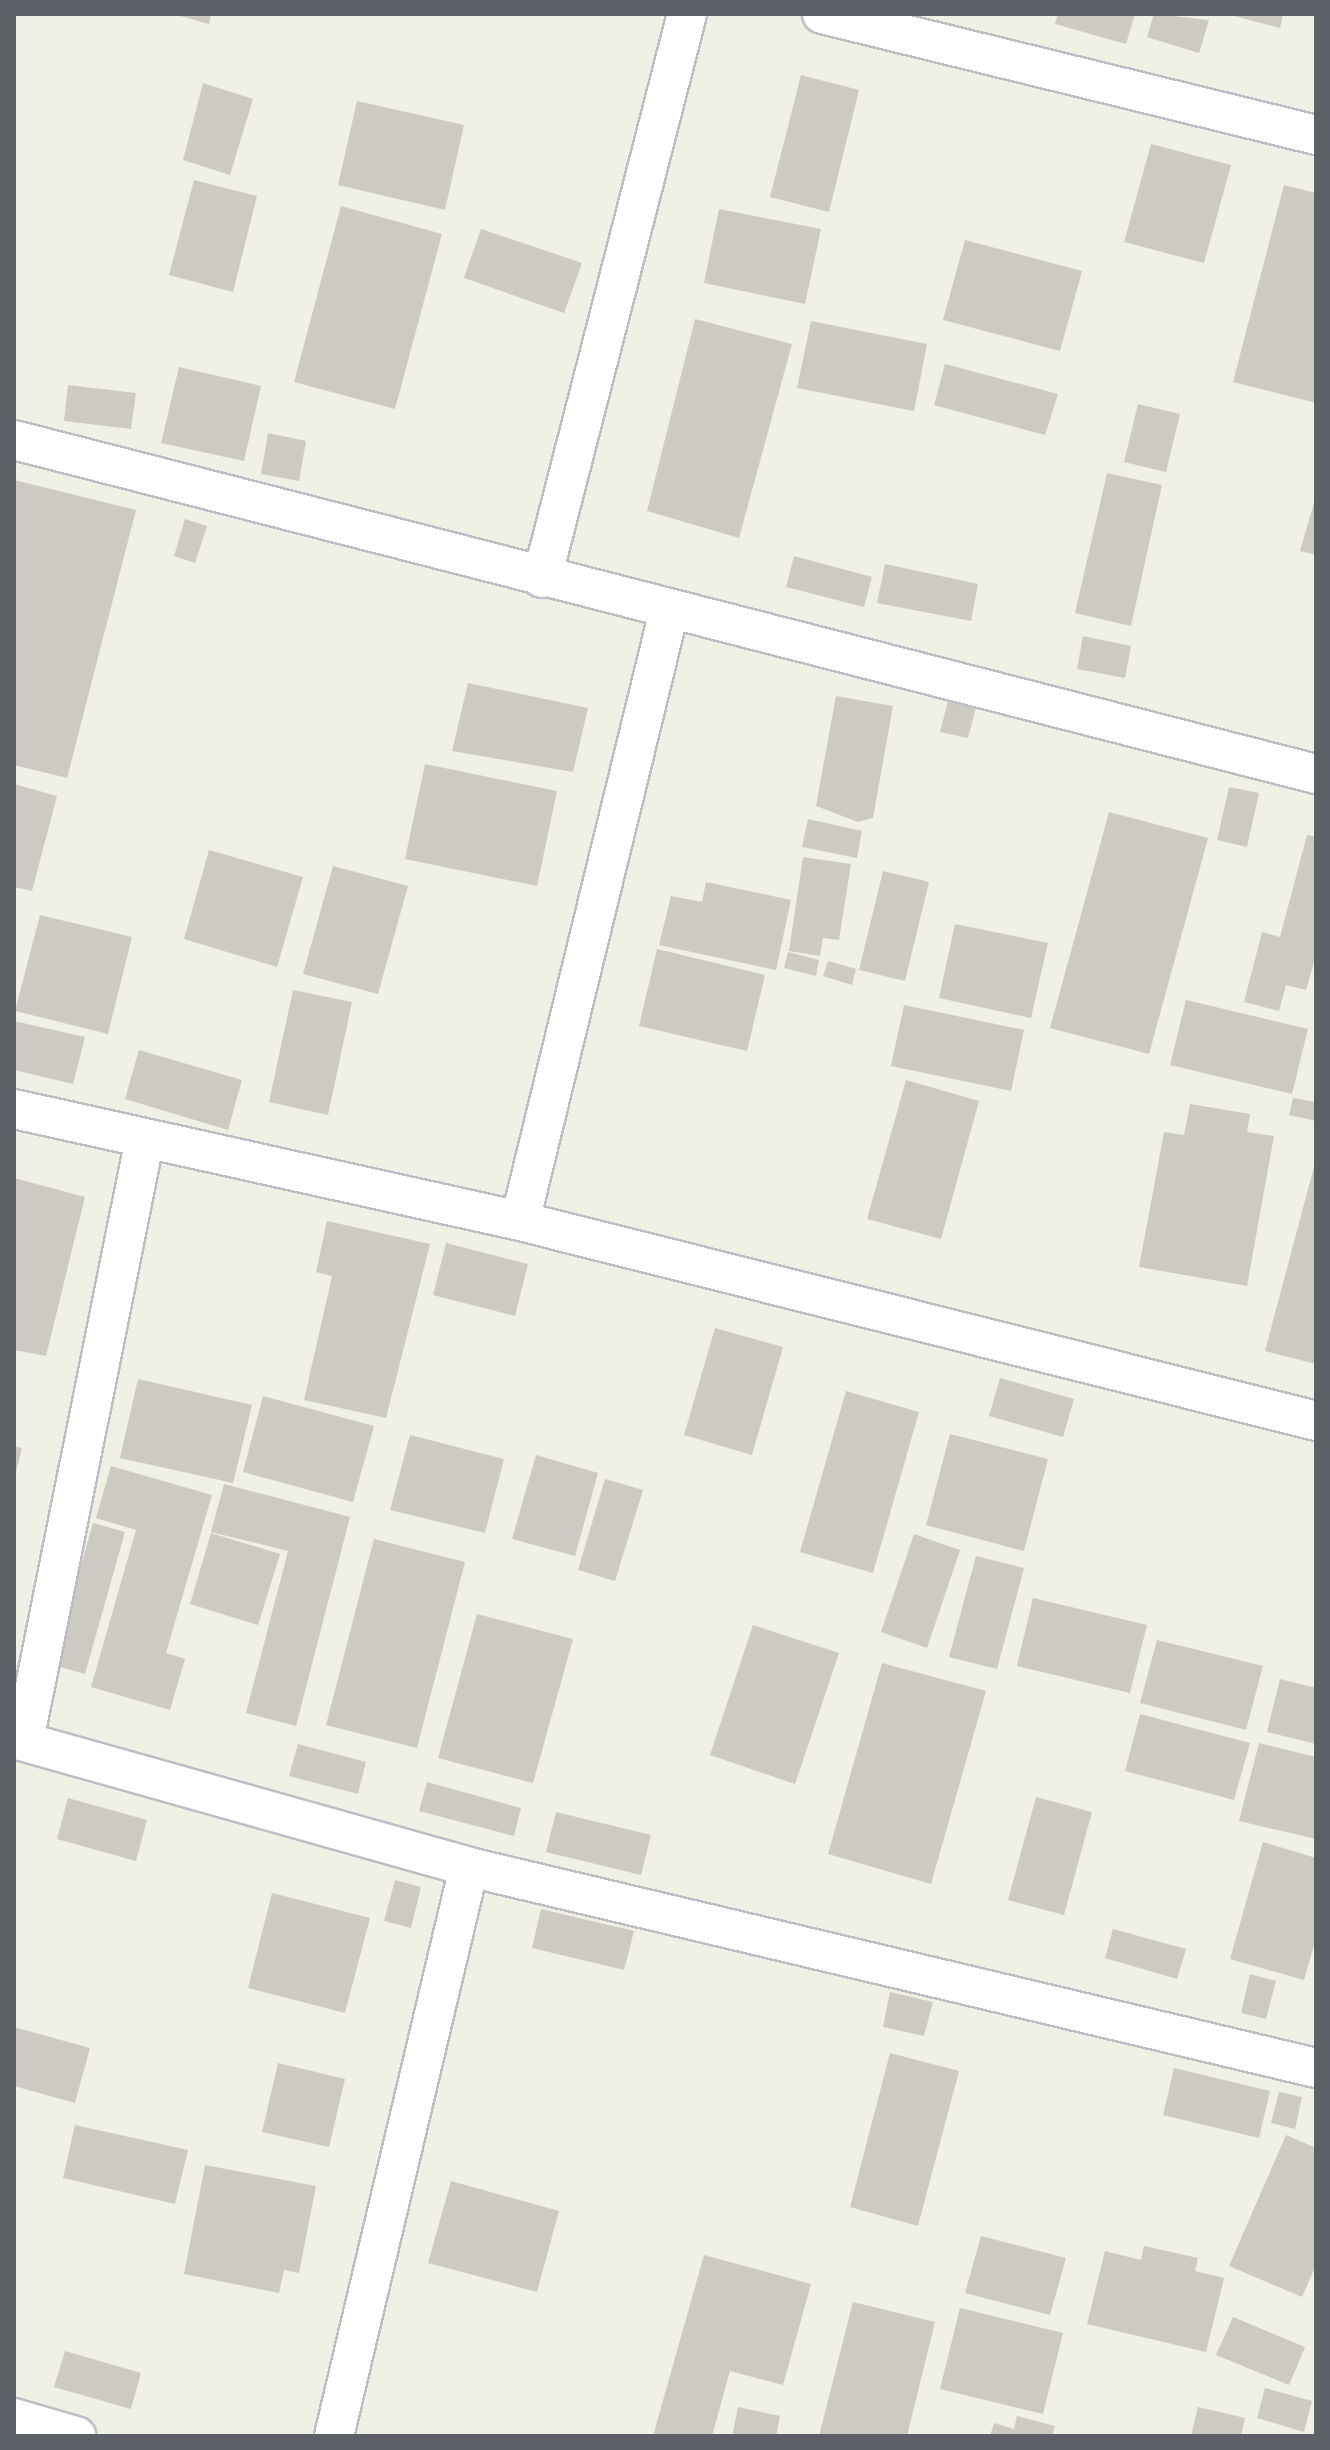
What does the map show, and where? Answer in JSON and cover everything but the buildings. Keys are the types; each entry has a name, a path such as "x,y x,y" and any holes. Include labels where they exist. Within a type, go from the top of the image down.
{"street":[{"path":"542,578 687,14"},
{"path":"822,14 1316,135"},
{"path":"14,440 669,611 1316,774"},
{"path":"520,1221 669,611"},
{"path":"14,1109 520,1221 1316,1421"},
{"path":"145,1138 19,1740 469,1867 1316,2068"},
{"path":"334,2436 469,1867"},
{"path":"14,2418 76,2436"}]}
